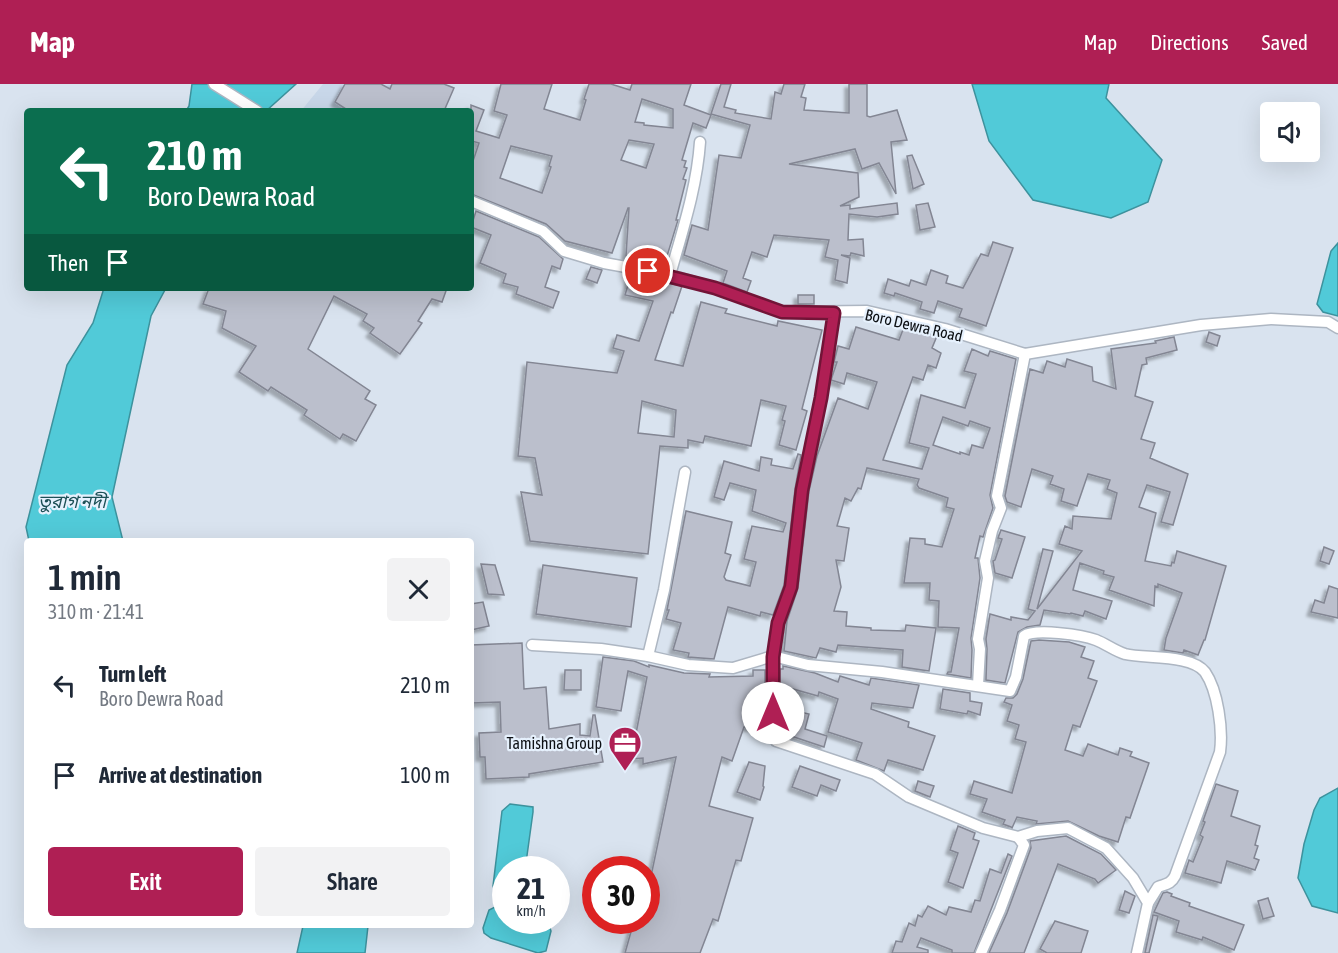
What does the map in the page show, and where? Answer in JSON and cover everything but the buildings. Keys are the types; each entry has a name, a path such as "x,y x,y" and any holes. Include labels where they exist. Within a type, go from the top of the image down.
{"street":[{"path":"214,84 252,108"},
{"path":"670,275 690,198 700,142"},
{"name":"Boro Dewra Road","path":"474,202 543,231 564,251 604,263 670,275 782,312 867,311 945,329 1025,354 1201,325 1271,319 1328,322 1338,328"},
{"path":"834,313 821,398 802,490 791,587 778,623 773,657 773,730 776,741 875,774 909,797 983,828 1018,837 1037,831 1068,828 1106,848 1133,878 1148,903"},
{"path":"978,685 980,649 978,639 987,578 985,561 992,531 1001,508 997,496 1025,354"},
{"path":"648,656 664,590 684,472"},
{"path":"532,645 601,650 648,656 688,665 734,668 773,657 808,665 978,685 1010,691 1016,677 1024,636 1030,633 1063,634 1095,640 1126,654 1176,659 1199,668 1204,672 1210,684 1221,722 1220,752 1173,881 1158,887 1148,903 1137,953"},
{"path":"981,953 1000,910 1024,844 1018,837"}],"shaded area":[{"path":"323,84 439,84 431,108 303,108"}],"water":[{"path":"192,84 296,84 269,108 188,108"},
{"path":"972,84 1109,84 1106,98 1162,160 1148,202 1111,218 1033,200 989,141"},
{"path":"1338,243 1338,316 1323,312 1317,304 1331,251"},
{"name":"তুরাগ নদী","path":"103,291 164,291 151,316 112,497 122,538 28,538 26,527 67,365 93,323"},
{"path":"1338,788 1338,913 1312,906 1298,878 1304,844 1314,810 1320,798"},
{"path":"510,804 533,807 527,856 497,856 502,811"},
{"path":"492,908 492,934 550,934 546,951 538,953 491,938 484,933 483,928 489,910"},
{"path":"303,928 368,928 365,953 297,953"}],"place":[{"name":"Tamishna Group","path":"625,772"}],"route":[{"path":"648,271 715,288 782,312 834,313 821,398 802,490 791,587 778,623 773,657 773,713"}]}
